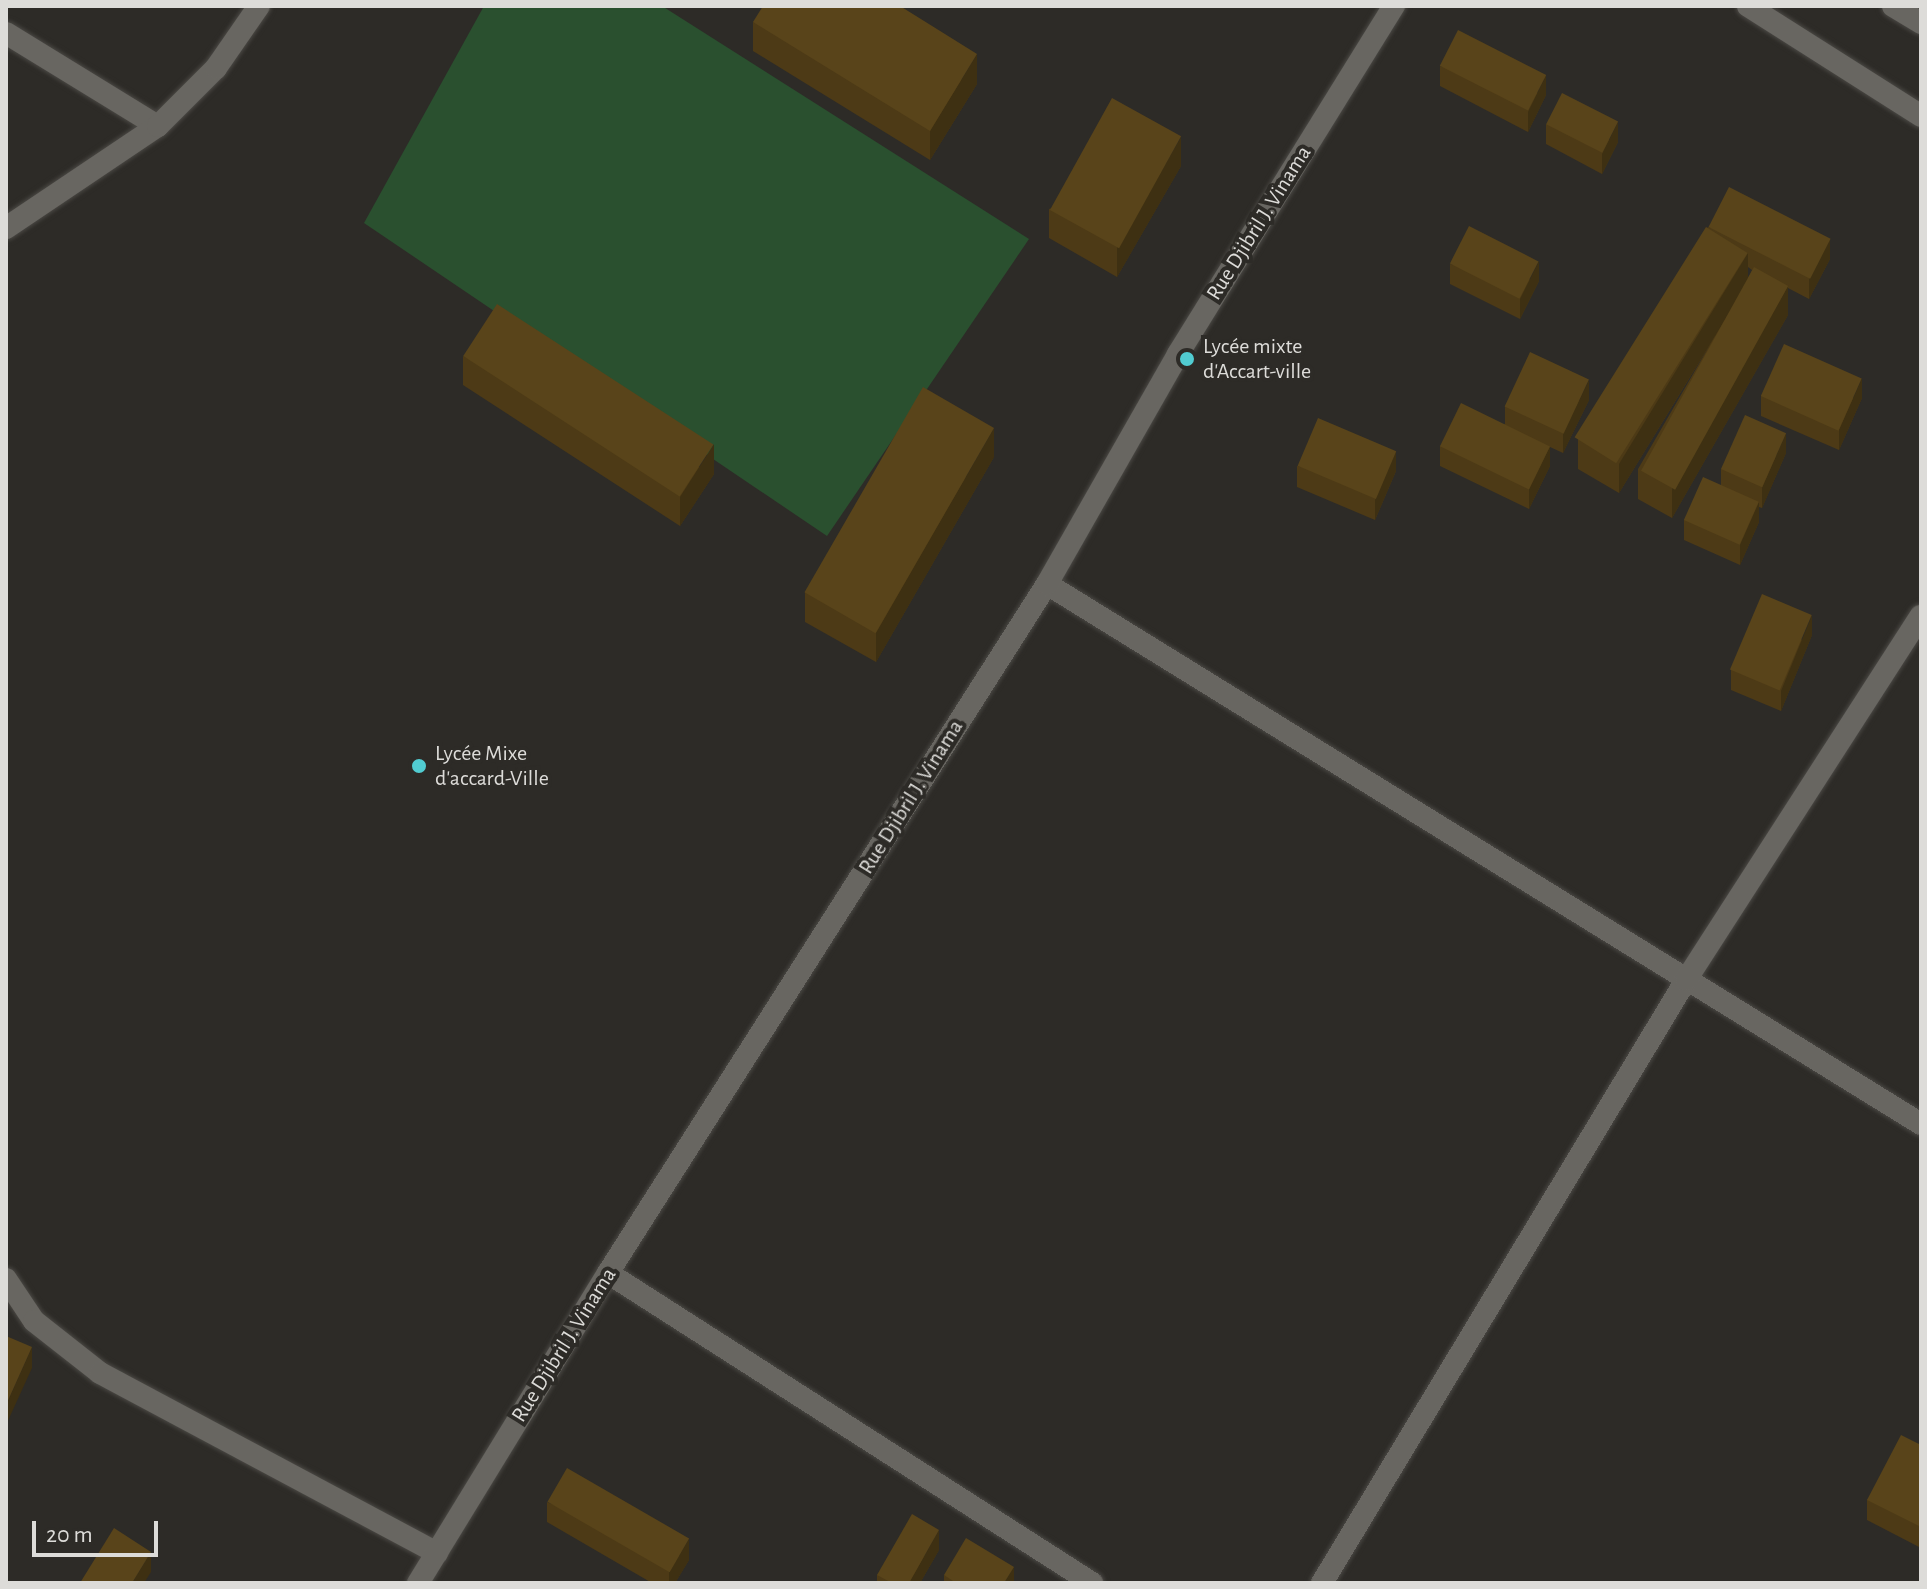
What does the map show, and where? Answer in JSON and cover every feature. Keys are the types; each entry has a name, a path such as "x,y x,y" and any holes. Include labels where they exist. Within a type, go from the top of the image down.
{"street":[{"path":"6,228 158,126 216,68 259,6"},
{"name":"Rue Djibril J. Vinama","path":"418,1583 608,1273 1047,584 1178,354 1394,6"},
{"path":"1748,6 1921,116"},
{"path":"1893,6 1921,23"},
{"path":"6,33 158,126"},
{"path":"1047,584 1921,1124"},
{"path":"1322,1583 1686,980 1921,616"},
{"path":"608,1273 1092,1583"},
{"path":"6,1279 34,1321 100,1373 437,1553"}],"green space":[{"path":"484,6 662,6 1029,239 827,536 364,223"}],"building":[{"path":"763,6 900,6 977,54 930,131 753,22"},
{"path":"1458,30 1546,75 1528,111 1440,66"},
{"path":"1562,93 1618,122 1602,153 1546,124"},
{"path":"1112,98 1181,136 1119,248 1050,210"},
{"path":"1729,187 1831,239 1810,279 1709,227"},
{"path":"1469,226 1538,261 1519,299 1450,263"},
{"path":"1706,227 1748,253 1616,463 1575,437"},
{"path":"1754,267 1788,286 1675,490 1641,471"},
{"path":"497,304 713,445 680,497 463,356"},
{"path":"1784,344 1862,379 1838,431 1761,396"},
{"path":"1530,352 1589,379 1564,434 1505,406"},
{"path":"923,387 994,428 876,633 804,592"},
{"path":"1461,403 1550,446 1529,490 1440,446"},
{"path":"1745,415 1786,433 1762,487 1721,469"},
{"path":"1318,418 1396,451 1376,499 1298,466"},
{"path":"1703,477 1759,502 1740,545 1684,520"},
{"path":"1762,594 1812,615 1780,691 1730,669"},
{"path":"6,1336 32,1347 6,1405"},
{"path":"1901,1435 1921,1445 1921,1527 1867,1500"},
{"path":"567,1468 689,1538 670,1572 548,1502"},
{"path":"912,1514 939,1530 909,1583 892,1583 877,1575"},
{"path":"114,1528 151,1552 132,1583 80,1583"},
{"path":"966,1538 1014,1567 1004,1583 956,1583 944,1575"}],"place":[{"name":"Lycée mixte d'Accart-ville","path":"1187,359"},
{"name":"Lycée Mixe d'accard-Ville","path":"419,766"}]}
